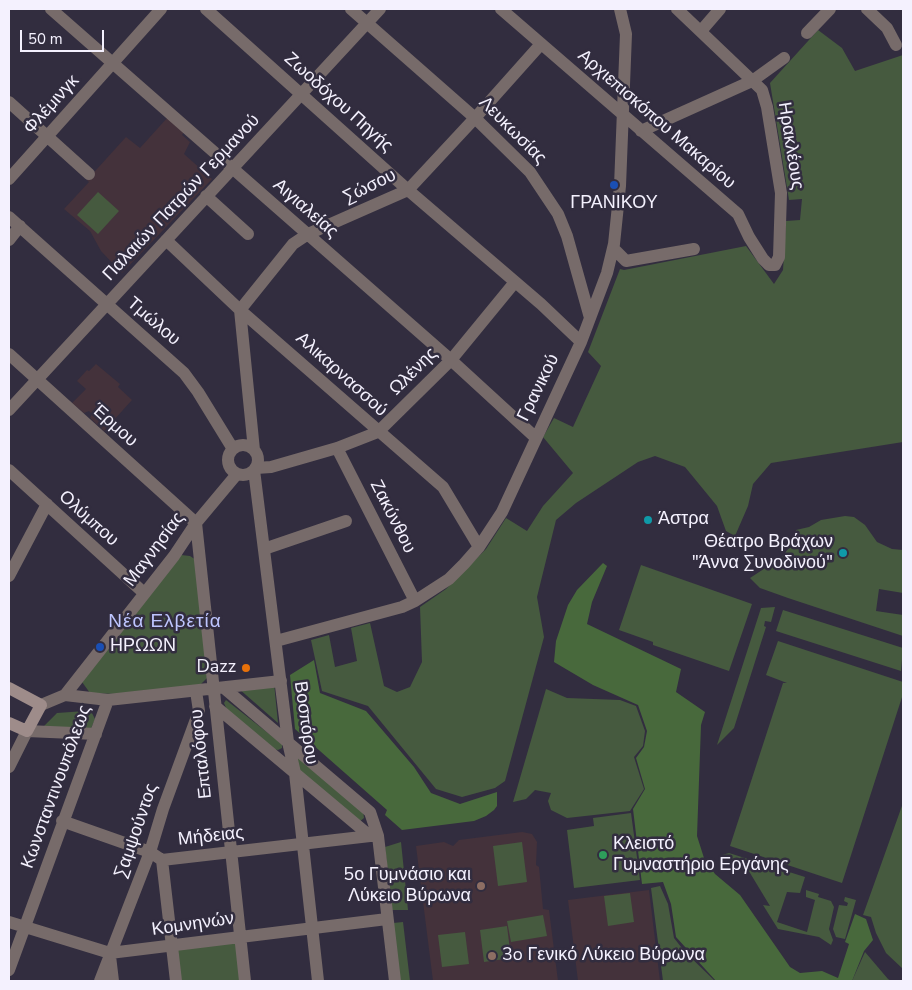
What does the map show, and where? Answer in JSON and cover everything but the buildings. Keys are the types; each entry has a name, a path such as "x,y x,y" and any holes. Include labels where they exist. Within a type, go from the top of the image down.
{"street":[{"name":"Αιγιαλείας","path":"51,9 451,360 535,437"},
{"name":"Φλέμινγκ","path":"9,179 161,9"},
{"name":"Ζωοδόχου Πηγής","path":"206,9 581,342"},
{"name":"Λευκωσίας","path":"351,9 475,118 530,172 554,207 566,236 590,318"},
{"name":"Παλαιών Πατρών Γερμανού","path":"9,410 380,9"},
{"name":"Αρχιεπισκόπου Μακαρίου","path":"501,9 738,214 763,260 769,265 775,265"},
{"name":"Γρανικού","path":"276,641 415,602 449,578 479,547 502,512 535,437 581,342 607,273 613,248 620,186 626,34 620,9"},
{"name":"Ηρακλέους","path":"677,9 762,90 767,107 781,193 779,258 775,265"},
{"path":"700,31 720,9"},
{"path":"807,33 830,9"},
{"path":"867,9 887,28 896,45"},
{"name":"Σώσου","path":"240,310 293,244 308,234 408,190 541,44"},
{"path":"641,131 752,81 784,58"},
{"path":"9,102 89,174"},
{"path":"206,196 248,234"},
{"name":"Τμώλου","path":"9,217 184,373 233,449"},
{"path":"9,240 20,226"},
{"name":"Αλικαρνασσού","path":"166,240 240,310 443,487 479,547"},
{"path":"613,248 626,261 694,249"},
{"name":"Ωλένης","path":"255,469 337,448 378,432 451,360 515,282"},
{"path":"240,310 254,450 258,459 255,469 246,475 237,474 231,470 228,463 229,455 233,449 240,446 248,446 254,450"},
{"name":"Έρμου","path":"9,354 196,523"},
{"name":"Ζακύνθου","path":"337,448 415,602"},
{"name":"Βοσπόρου","path":"255,469 288,742 294,773 318,981"},
{"name":"Ολύμπου","path":"9,470 144,593"},
{"name":"Μαγνησίας","path":"65,695 196,523 237,474"},
{"path":"9,576 47,504"},
{"path":"264,549 346,521"},
{"name":"Επταλόφου","path":"196,523 219,689 215,706 244,981"},
{"path":"9,768 41,705 65,695 108,700 281,681"},
{"path":"9,688 41,705"},
{"path":"219,689 288,742 370,812 387,919 394,981"},
{"name":"Σαμψούντος","path":"100,981 150,852 163,809 199,711 196,691"},
{"name":"Κωνσταντινουπόλεως","path":"9,970 62,821 108,700"},
{"path":"215,706 294,773 374,836"},
{"path":"9,724 27,731 96,734"},
{"name":"Μήδειας","path":"62,821 150,852 162,860 374,836"},
{"path":"162,860 176,981"},
{"name":"Κομνηνών","path":"9,922 110,954 238,936 387,919"},
{"path":"110,954 113,981"}],"shaded area":[{"path":"168,117 184,132 182,135 190,142 184,154 212,179 122,273 101,251 90,231 64,209 126,137 140,148"},
{"path":"96,364 120,384 118,387 132,400 104,431 90,418 92,414 89,411 84,413 72,403 86,389 77,381 87,370 89,371"},
{"path":"522,832 532,834 537,842 536,865 539,867 543,909 549,910 558,981 433,981 416,846 444,842 453,846 459,840"},
{"path":"649,890 660,981 578,981 568,900"}],"green space":[{"path":"818,30 842,48 855,71 903,55 903,442 771,463 753,484 748,506 735,536 726,531 717,506 685,467 655,456 638,462 576,503 556,520 537,597 544,637 505,781 495,788 462,797 436,789 368,706 322,691 311,640 329,635 335,667 357,661 351,628 370,623 384,686 397,692 410,687 422,662 420,607 446,589 486,549 506,518 527,531 543,506 573,473 543,437 554,418 573,427 601,366 588,352 620,269 624,270 746,246 774,284 783,270 786,221 800,220 802,199 789,200 770,83"},
{"path":"98,192 119,211 98,234 77,215"},
{"path":"845,516 854,517 865,525 877,542 892,549 903,550 903,593 879,589 876,611 903,615 903,636 760,588 750,578 782,557 794,541 796,530 809,527 821,520"},
{"path":"181,555 190,556 196,560 207,678 200,685 117,694 90,693 82,682"},
{"path":"603,563 607,566 592,602 587,624 681,669 676,692 705,712 701,725 697,836 704,858 715,874 740,895 790,967 800,973 822,971 838,978 849,944 845,942 855,914 866,919 873,940 864,951 852,981 716,981 676,937 671,904 663,882 642,884 633,809 645,789 636,758 644,747 647,731 638,705 593,685 554,662 556,641 568,605 577,590"},
{"path":"641,565 752,604 729,671 653,645 653,642 619,630"},
{"path":"775,607 771,622 765,621 764,626 766,627 734,728 717,745 761,608"},
{"path":"783,610 903,648 901,671 776,631"},
{"path":"778,641 903,682 903,694 842,883 730,846 783,683 787,683 766,675"},
{"path":"314,660 320,693 366,711 414,767 431,793 460,804 497,792 497,806 494,810 474,821 402,830 385,815 387,810 295,729 290,675"},
{"path":"274,683 278,723 238,688"},
{"path":"546,689 567,698 620,700 636,706 645,731 643,746 634,757 644,789 630,811 567,818 551,810 548,801 551,793 535,790 526,799 513,802"},
{"path":"226,700 282,744 282,748 274,749 228,712 224,703"},
{"path":"85,711 92,713 95,719 90,731 42,728 57,713"},
{"path":"296,754 363,810 364,818 359,822 299,772"},
{"path":"903,803 903,969 886,953 876,933 871,917 863,915"},
{"name":"Κλειστό Γυμναστήριο Εργάνης","path":"631,813 640,880 574,888 567,830 594,826 593,818"},
{"path":"401,842 408,910 392,910 385,847"},
{"path":"522,842 527,882 498,886 493,846"},
{"path":"729,853 805,877 800,893 787,892 777,922 807,932 815,900 806,897 806,890 819,894 818,897 831,901 834,907 829,929 833,940 831,945 819,937 778,929 763,905 770,906 747,868 721,860 722,855"},
{"path":"660,886 668,904 674,938 685,952 715,981 663,981 651,888"},
{"path":"630,893 634,922 608,926 604,896"},
{"path":"845,897 856,900 845,939 836,937 833,929 839,905 847,906 848,903 844,901"},
{"path":"543,915 547,936 511,942 507,921"},
{"path":"403,922 410,981 399,981 393,923"},
{"path":"507,926 511,958 484,962 480,930"},
{"path":"465,932 469,964 442,967 438,935"},
{"path":"238,936 245,981 176,981 172,946"},
{"path":"865,952 888,979 891,981 852,981"}],"place":[{"name":"ΓΡΑΝΙΚΟΥ","path":"614,185"},
{"name":"Άστρα","path":"648,520"},
{"name":"Θέατρο Βράχων \"Άννα Συνοδινού\"","path":"843,553"},
{"name":"ΗΡΩΩΝ","path":"100,647"},
{"name":"Dazz","path":"246,668"},
{"name":"Κλειστό Γυμναστήριο Εργάνης","path":"603,855"},
{"name":"5ο Γυμνάσιο και Λύκειο Βύρωνα","path":"481,886"},
{"name":"3o Γενικό Λύκειο Βύρωνα","path":"492,956"}],"district":[{"name":"Νέα Ελβετία","path":"165,622"}]}
